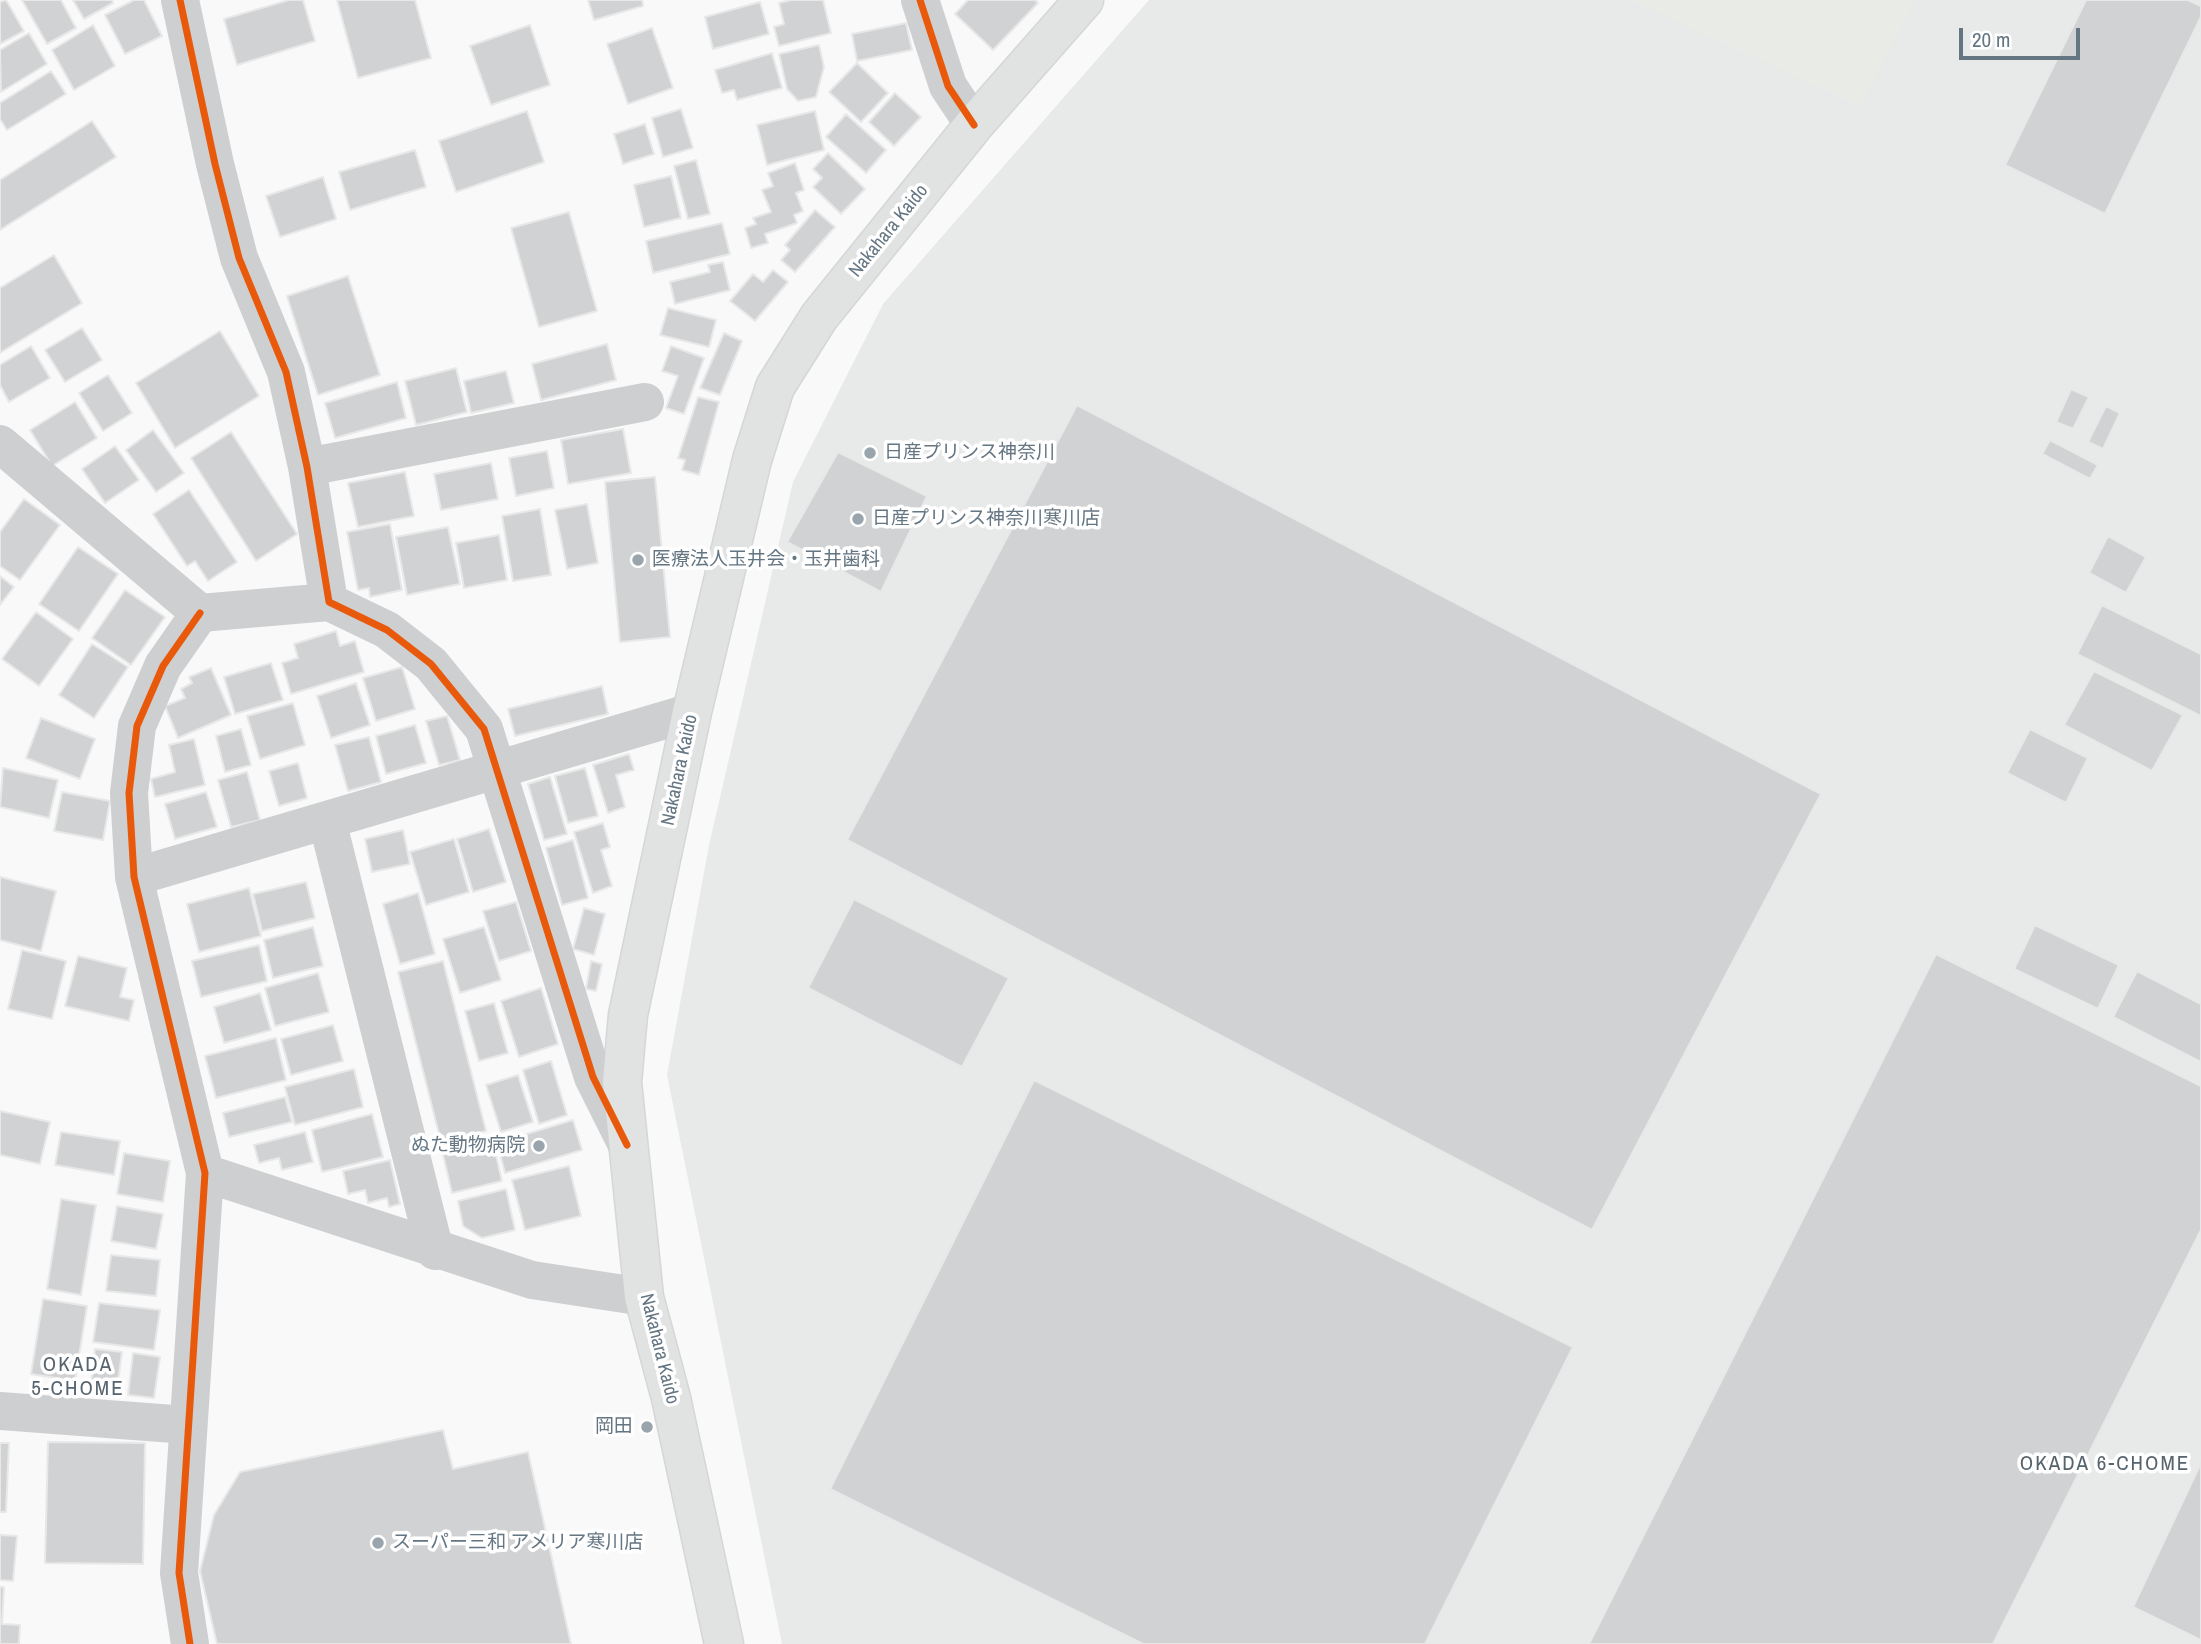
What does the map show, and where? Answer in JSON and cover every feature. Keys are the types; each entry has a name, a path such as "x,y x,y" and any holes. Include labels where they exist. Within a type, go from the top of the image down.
{"main road":[{"name":"Nakahara Kaido","path":"724,1644 671,1398 644,1297 622,1082 628,1015 692,712 752,460 775,387 819,317 974,125 1084,0"}],"street":[{"path":"180,0 215,164 239,258 286,372 307,467 329,602"},
{"path":"920,0 948,86 974,125"},
{"path":"307,467 645,402"},
{"path":"0,444 200,612 329,602 387,629 431,664 484,729 593,1077 627,1144"},
{"path":"190,1644 178,1573 205,1173 134,877 129,793 137,726 163,666 200,612"},
{"path":"134,877 692,712"},
{"path":"327,820 435,1251"},
{"path":"205,1173 435,1251 532,1280 644,1297"},
{"path":"0,1411 187,1425"}],"shaded area":[{"path":"1149,0 2201,0 2201,1644 782,1644 667,1075 709,845 793,482 883,304"},
{"path":"1630,0 1915,0 1860,106"}],"building":[{"path":"6,0 24,31 0,44 0,2"},
{"path":"22,0 61,0 76,28 47,44"},
{"path":"73,0 112,0 113,3 84,19"},
{"path":"134,0 144,0 162,36 125,54 105,15"},
{"path":"289,0 303,0 315,41 237,65 224,19"},
{"path":"337,0 415,0 431,58 358,78"},
{"path":"588,0 642,0 643,6 594,20"},
{"path":"791,0 823,0 831,33 779,46 774,27 784,24 779,3"},
{"path":"968,0 1035,0 1038,3 993,50 955,14"},
{"path":"2086,0 2188,0 2201,6 2201,17 2105,214 2005,165"},
{"path":"760,2 769,34 713,49 705,17"},
{"path":"906,23 912,50 857,61 852,34"},
{"path":"93,25 115,66 74,90 52,50"},
{"path":"530,25 550,85 491,105 470,46"},
{"path":"652,28 673,88 628,104 607,44"},
{"path":"29,33 47,64 1,92 0,50"},
{"path":"819,45 824,67 816,97 798,101 787,89 779,54"},
{"path":"772,53 782,88 737,100 734,90 722,93 715,70"},
{"path":"857,63 888,93 861,122 829,92"},
{"path":"51,71 66,94 7,130 0,119 0,103"},
{"path":"895,93 921,117 894,146 869,122"},
{"path":"681,109 693,148 663,157 652,118"},
{"path":"527,111 544,162 456,192 439,141"},
{"path":"815,111 824,150 767,165 757,125"},
{"path":"846,114 886,150 866,173 826,137"},
{"path":"92,121 116,157 0,230 0,180"},
{"path":"645,124 654,154 623,164 614,134"},
{"path":"415,150 426,187 350,210 339,172"},
{"path":"828,153 865,189 841,214 813,187 822,178 813,169"},
{"path":"696,160 710,214 688,219 674,166"},
{"path":"795,163 804,190 796,193 803,211 794,215 797,223 765,234 768,243 751,248 745,228 756,224 753,218 771,212 762,190 773,186 768,173"},
{"path":"671,176 681,218 644,227 634,185"},
{"path":"323,177 336,219 280,237 266,196"},
{"path":"815,210 835,227 795,272 781,260 790,250 785,245"},
{"path":"569,212 597,311 539,327 511,228"},
{"path":"722,223 730,254 653,273 646,241"},
{"path":"54,255 82,303 0,353 0,288"},
{"path":"723,262 730,290 675,304 670,282 710,272 708,265"},
{"path":"773,270 788,282 755,321 730,301 753,274 763,282"},
{"path":"348,276 380,375 318,395 287,296"},
{"path":"668,308 716,320 709,347 660,335"},
{"path":"82,328 102,360 65,382 45,350"},
{"path":"220,331 259,396 175,448 136,383"},
{"path":"724,333 742,341 720,395 700,388"},
{"path":"607,344 616,380 541,400 532,364"},
{"path":"31,346 50,378 9,402 0,385 0,365"},
{"path":"671,346 704,358 684,414 666,408 678,376 662,371"},
{"path":"456,368 467,412 416,425 405,381"},
{"path":"506,371 514,403 471,413 464,381"},
{"path":"108,375 132,413 103,431 79,393"},
{"path":"397,382 406,418 335,438 325,403"},
{"path":"2071,389 2089,397 2073,429 2056,422"},
{"path":"698,397 719,402 699,475 682,470 685,460 678,458"},
{"path":"75,402 97,438 52,466 30,430"},
{"path":"1077,405 1821,794 1592,1230 847,840"},
{"path":"2106,406 2120,413 2103,449 2088,442"},
{"path":"623,429 631,473 568,484 561,440"},
{"path":"153,430 184,473 156,492 126,450"},
{"path":"231,432 297,534 256,561 191,458"},
{"path":"2050,440 2098,465 2090,479 2042,454"},
{"path":"115,446 139,480 105,503 82,469"},
{"path":"547,451 554,488 516,496 509,458"},
{"name":"日産プリンス神奈川寒川店","path":"838,452 927,496 881,592 787,542"},
{"path":"491,463 498,499 441,510 434,474"},
{"path":"405,472 414,516 358,527 348,483"},
{"name":"医療法人玉井会・玉井歯科","path":"655,477 670,637 620,642 605,482"},
{"path":"189,490 237,562 208,581 195,561 187,566 153,514"},
{"path":"24,499 60,525 20,580 0,566 0,532"},
{"path":"587,504 598,563 567,569 555,510"},
{"path":"540,509 551,575 513,581 502,516"},
{"path":"390,524 402,590 370,597 369,588 358,590 347,532"},
{"path":"448,527 460,584 407,595 396,537"},
{"path":"499,535 507,580 464,588 456,543"},
{"path":"2108,536 2146,557 2126,593 2089,573"},
{"path":"78,547 118,574 79,631 39,604"},
{"path":"0,576 14,587 0,605"},
{"path":"125,590 165,617 131,665 92,638"},
{"path":"2102,605 2201,654 2201,716 2077,654"},
{"path":"36,612 73,639 39,686 2,659"},
{"path":"336,631 340,646 355,641 364,672 291,694 282,663 298,658 294,644"},
{"path":"92,644 128,667 94,718 59,695"},
{"path":"271,663 283,700 235,714 224,677"},
{"path":"402,667 415,709 376,721 363,678"},
{"path":"211,668 231,715 178,738 165,706 185,698 181,689 192,683 189,677"},
{"path":"2094,671 2183,715 2152,771 2064,725"},
{"path":"356,683 370,725 331,738 317,696"},
{"path":"602,686 608,714 515,736 508,709"},
{"path":"293,703 305,745 260,759 247,716"},
{"path":"447,716 460,760 439,765 426,721"},
{"path":"41,718 95,739 80,779 26,758"},
{"path":"415,725 426,763 386,774 376,736"},
{"path":"241,729 251,765 225,772 216,736"},
{"path":"2030,729 2088,758 2066,803 2007,773"},
{"path":"369,737 381,782 348,791 335,745"},
{"path":"194,739 205,785 155,797 151,779 175,772 169,745"},
{"path":"629,754 634,770 616,775 625,807 608,813 593,765"},
{"path":"298,763 307,798 279,806 269,771"},
{"path":"3,768 58,780 49,818 0,807"},
{"path":"585,768 598,816 568,823 555,776"},
{"path":"247,772 260,820 231,827 218,780"},
{"path":"550,777 567,834 544,840 528,784"},
{"path":"62,792 110,801 103,840 54,831"},
{"path":"206,792 217,827 175,839 165,804"},
{"path":"603,823 610,847 601,850 612,886 593,893 574,832"},
{"path":"489,829 506,882 473,892 457,839"},
{"path":"403,830 410,864 372,872 365,839"},
{"path":"454,839 469,892 426,905 410,852"},
{"path":"573,840 588,898 562,905 546,848"},
{"path":"0,877 56,891 41,951 0,940"},
{"path":"306,882 315,918 262,931 253,894"},
{"path":"249,888 261,936 199,952 187,904"},
{"path":"418,893 435,954 400,964 383,904"},
{"path":"854,899 1009,978 962,1067 808,988"},
{"path":"516,902 531,951 499,961 483,911"},
{"path":"584,908 605,914 594,955 573,949"},
{"path":"2035,925 2119,965 2098,1009 2014,969"},
{"path":"313,927 323,966 273,978 264,940"},
{"path":"484,927 501,980 460,993 443,939"},
{"path":"259,945 267,981 201,997 192,961"},
{"path":"22,950 66,961 52,1019 8,1009"},
{"path":"1936,954 2201,1086 2201,1230 1993,1644 1589,1644"},
{"path":"78,956 127,968 120,997 134,1000 129,1021 65,1006"},
{"path":"443,961 486,1131 441,1142 398,972"},
{"path":"591,961 602,964 596,991 586,989"},
{"path":"2137,971 2201,1004 2201,1062 2113,1017"},
{"path":"318,973 329,1012 275,1026 265,988"},
{"path":"541,988 558,1044 519,1057 501,1001"},
{"path":"260,993 271,1030 224,1043 214,1007"},
{"path":"494,1003 508,1053 479,1061 465,1011"},
{"path":"333,1025 343,1061 291,1075 281,1039"},
{"path":"276,1038 286,1080 216,1098 205,1056"},
{"path":"551,1061 567,1115 539,1124 523,1070"},
{"path":"354,1069 363,1107 295,1125 285,1087"},
{"path":"518,1075 533,1122 501,1132 486,1085"},
{"path":"1034,1080 1573,1347 1425,1644 1143,1644 830,1489"},
{"path":"285,1097 292,1122 229,1137 223,1113"},
{"path":"0,1111 50,1122 40,1164 0,1155"},
{"path":"372,1114 383,1157 322,1172 312,1130"},
{"name":"ぬた動物病院","path":"573,1120 582,1150 505,1173 497,1143"},
{"path":"61,1132 120,1141 114,1175 55,1165"},
{"path":"305,1132 313,1162 282,1170 279,1158 259,1163 254,1145"},
{"path":"492,1138 502,1181 452,1193 442,1150"},
{"path":"124,1153 170,1161 163,1202 117,1194"},
{"path":"390,1160 400,1204 389,1207 387,1198 368,1203 365,1190 348,1194 343,1171"},
{"path":"569,1166 581,1216 525,1230 512,1180"},
{"path":"506,1189 515,1230 482,1238 463,1226 458,1201"},
{"path":"61,1199 96,1205 81,1295 47,1289"},
{"path":"117,1206 163,1214 156,1249 111,1241"},
{"path":"111,1255 160,1260 156,1296 106,1291"},
{"path":"43,1299 87,1306 75,1381 31,1374"},
{"path":"99,1303 160,1310 154,1350 93,1342"},
{"path":"95,1349 122,1352 116,1396 90,1393"},
{"path":"133,1353 160,1357 154,1398 128,1395"},
{"name":"スーパー三和 アメリア寒川店","path":"443,1430 453,1469 528,1452 571,1644 217,1644 200,1571 214,1515 240,1472"},
{"path":"48,1442 145,1443 143,1564 45,1563"},
{"path":"0,1443 9,1443 6,1512 0,1512"},
{"path":"2201,1463 2201,1640 2133,1607"},
{"path":"0,1535 17,1536 13,1581 0,1580"},
{"path":"0,1587 4,1587 2,1624 20,1625 19,1644 0,1644"}],"cycle path":[{"path":"180,0 215,164 239,258 286,372 307,467 329,602 387,630 431,664 484,729 593,1077 627,1145"},
{"path":"920,0 948,86 974,125"},
{"path":"190,1644 179,1573 205,1173 134,877 129,793 137,726 163,666 200,613"}],"place":[{"name":"日産プリンス神奈川","path":"870,453"},
{"name":"日産プリンス神奈川寒川店","path":"858,519"},
{"name":"医療法人玉井会・玉井歯科","path":"638,560"},
{"name":"ぬた動物病院","path":"539,1146"},
{"name":"岡田","path":"647,1427"},
{"name":"スーパー三和 アメリア寒川店","path":"378,1543"}],"district":[{"name":"OKADA 5-CHOME","path":"78,1377"},
{"name":"OKADA 6-CHOME","path":"2105,1464"}]}
